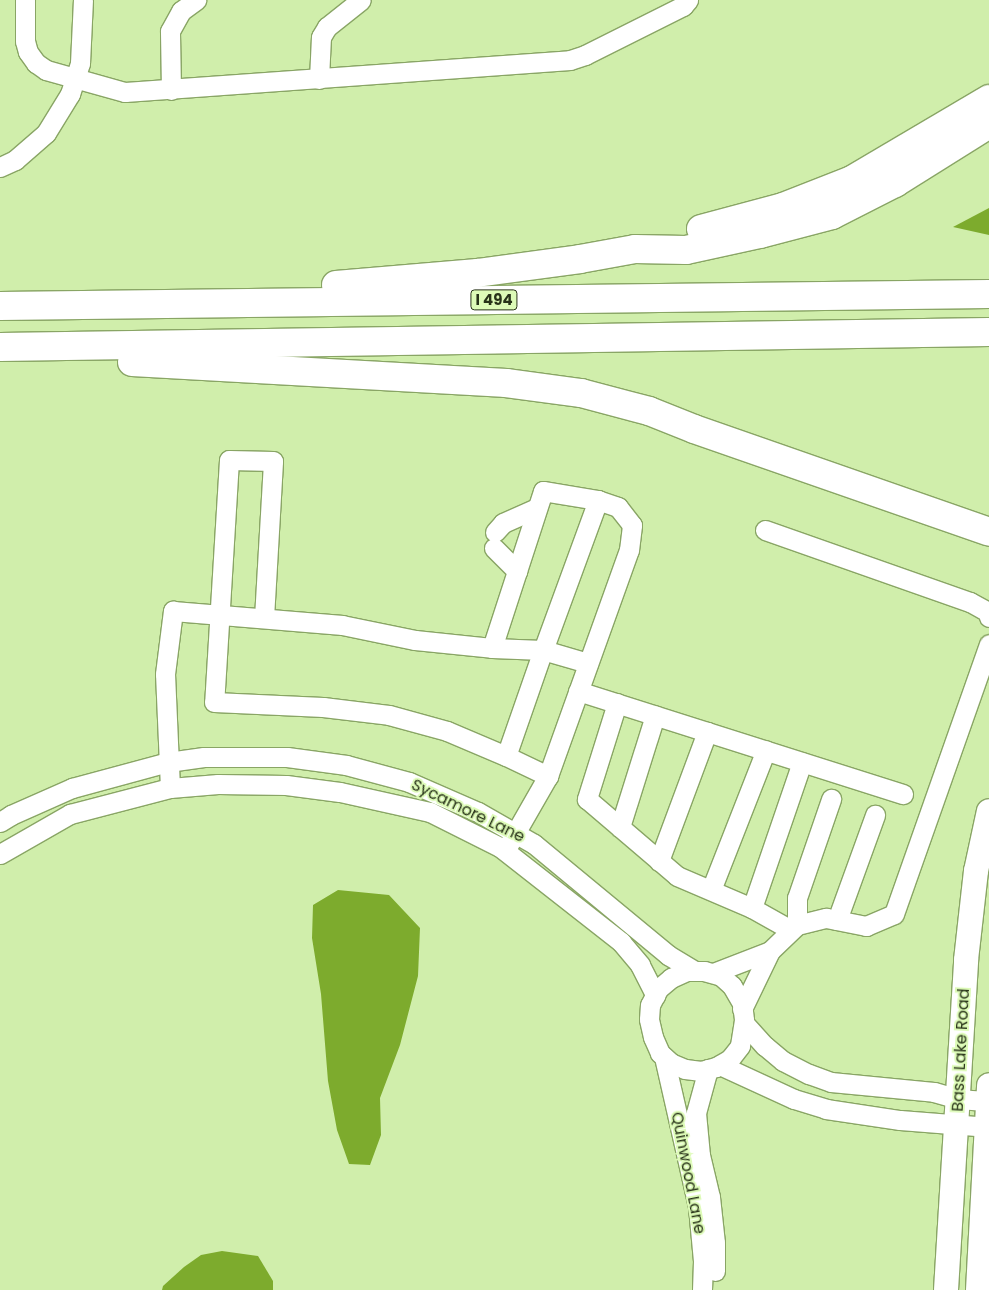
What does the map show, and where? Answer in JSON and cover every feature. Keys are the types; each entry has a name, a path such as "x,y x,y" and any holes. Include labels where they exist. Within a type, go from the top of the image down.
{"highway":[{"path":"47,305 336,285 477,273 580,259 635,249 783,207 852,180 989,99"},
{"path":"635,249 686,250 760,234 832,214 895,183 989,124"},
{"name":"I 494","path":"0,306 989,294"},
{"path":"0,347 989,332"},
{"path":"35,347 109,361 497,382 581,393 649,411 694,429 989,532"}],"main road":[{"name":"Bass Lake Road","path":"946,1290 966,960 976,871 989,811"},
{"name":"Bass Lake Road","path":"978,1290 989,1096"}],"street":[{"path":"25,0 25,41 28,52 36,63 46,70 125,92 570,60 585,56 682,6 688,0"},
{"path":"0,167 14,160 46,133 70,94 76,79 83,35 84,0"},
{"path":"170,90 170,31 181,11 196,0"},
{"path":"319,79 320,37 326,27 361,0"},
{"path":"264,618 273,461 229,460 214,702 323,707 390,715 447,731 548,776"},
{"path":"492,648 543,491 598,500 618,507 632,525 629,550 548,776 505,850"},
{"path":"506,756 598,500"},
{"path":"517,571 495,540 503,523 537,508"},
{"path":"765,530 970,602 988,612 989,616"},
{"path":"170,788 165,674 173,610 342,625 415,640 492,648 543,650 588,663"},
{"path":"743,1016 770,951 794,928 826,918 866,926 894,914 989,644"},
{"path":"578,691 902,794"},
{"path":"617,703 587,799 677,876 794,928"},
{"path":"620,827 655,715"},
{"path":"659,861 707,732"},
{"path":"711,890 766,750"},
{"name":"Sycamore Lane","path":"0,822 11,815 72,788 168,762 204,756 287,757 346,765 409,782 478,812 534,844 668,954 704,972"},
{"path":"752,908 802,762"},
{"name":"Sycamore Lane","path":"0,854 70,814 170,788 218,784 286,785 340,792 430,812 505,850 621,942 640,965 655,995"},
{"path":"794,928 797,898 831,799"},
{"path":"837,920 875,815"},
{"path":"704,972 721,976 732,986 742,1003 743,1016 740,1046 730,1059 714,1067 685,1069 671,1063 664,1057 653,1037 649,1019 650,1005 655,995 671,978 704,972 770,951"},
{"path":"743,1016 764,1046 783,1061 831,1082 934,1092 958,1099 989,1096"},
{"name":"Quinwood Lane","path":"664,1057 698,1207 714,1290"},
{"path":"714,1067 826,1109 900,1120 957,1123 988,1127"},
{"name":"Quinwood Lane","path":"702,1290 715,1243 710,1197 700,1155 696,1113 714,1067"}],"shaded area":[{"path":"989,208 989,235 953,227"},
{"path":"338,890 389,895 420,928 418,976 400,1045 380,1098 381,1135 370,1165 349,1164 337,1130 328,1081 321,994 312,938 313,905"},
{"path":"222,1251 258,1256 273,1281 273,1290 162,1290 163,1286 184,1267 201,1255"}]}
